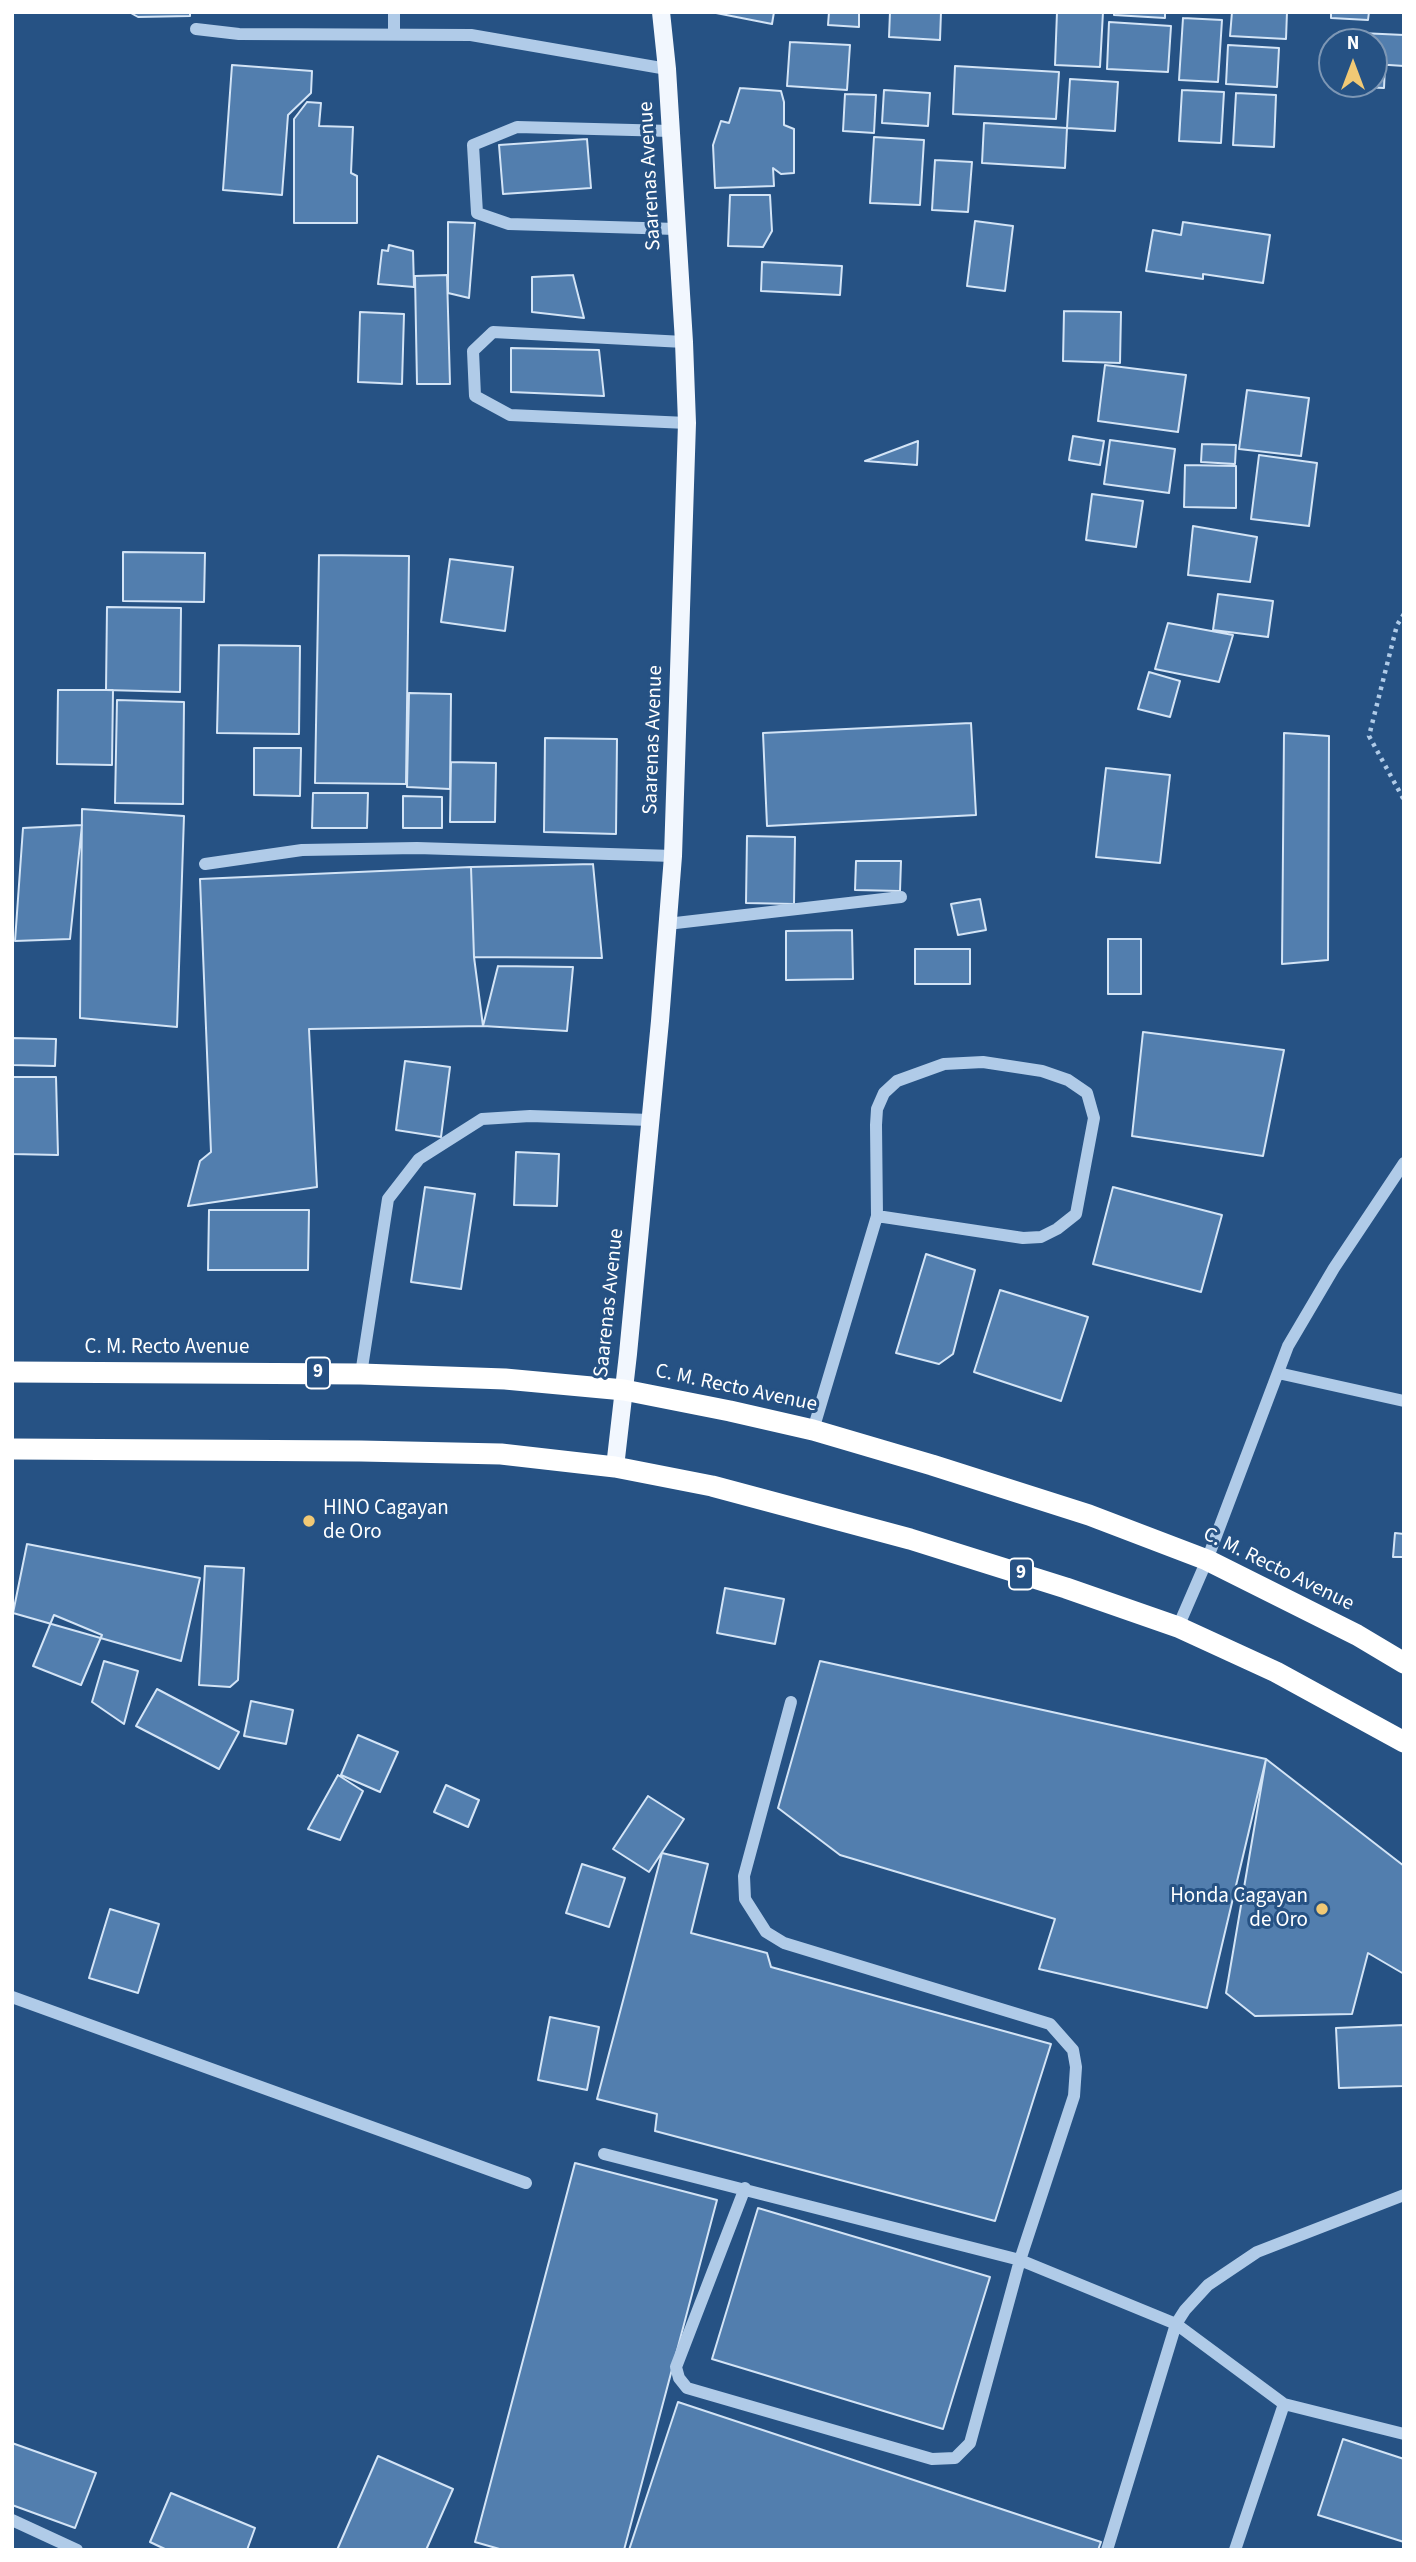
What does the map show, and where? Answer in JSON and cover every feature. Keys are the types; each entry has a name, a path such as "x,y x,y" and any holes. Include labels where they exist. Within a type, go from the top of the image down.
{"highway":[{"name":"C. M. Recto Avenue","path":"12,1372 361,1374 505,1380 624,1390 813,1430 1089,1515 1207,1560 1357,1635 1404,1663"},
{"name":"9","path":"12,1449 501,1454 615,1467 712,1486 910,1539 1066,1588 1178,1627 1276,1672 1404,1742"}],"main road":[{"name":"Saarenas Avenue","path":"615,1467 650,1121 673,856 687,423 671,131 661,12"}],"street":[{"path":"394,12 394,34"},
{"path":"196,29 239,34 471,35 667,69"},
{"path":"671,131 517,127 472,145 477,213 509,224 676,229"},
{"path":"684,342 493,332 472,351 475,396 510,415 687,423"},
{"path":"205,864 315,850 417,848 673,856"},
{"path":"667,924 901,897"},
{"path":"813,1430 877,1216 877,1109 884,1093 897,1082 944,1064 983,1062 1041,1071 1069,1080 1087,1093 1094,1118 1076,1214 1057,1230 1041,1237 1023,1238 877,1216"},
{"path":"361,1374 388,1199 419,1159 482,1119 530,1116 650,1121"},
{"path":"1178,1627 1207,1560 1287,1346 1303,1317 1404,1163"},
{"path":"1278,1373 1404,1401"},
{"path":"745,2188 676,2367 679,2378 687,2388 932,2459 955,2458 971,2443 1020,2260 1074,2096 1076,2067 1073,2050 1050,2024 784,1943 766,1932 745,1899 744,1876 791,1702"},
{"path":"12,1997 526,2183"},
{"path":"604,2154 1020,2260 1176,2324 1284,2404 1404,2434"},
{"path":"1107,2550 1176,2324 1185,2310 1208,2285 1257,2252 1404,2194"},
{"path":"1235,2550 1284,2404"},
{"path":"12,2520 77,2550"}],"path":[{"path":"1404,614 1397,625 1369,736 1404,800"}],"building":[{"path":"129,12 190,12 190,16 138,17"},
{"path":"711,12 774,12 772,24"},
{"path":"829,12 859,12 859,27 828,25"},
{"path":"890,12 941,12 940,40 889,37"},
{"path":"1057,12 1103,12 1100,67 1055,65"},
{"path":"1114,12 1165,12 1165,18 1114,15"},
{"path":"1232,12 1287,12 1286,39 1230,36"},
{"path":"1331,12 1369,12 1368,20 1331,18"},
{"path":"1183,18 1222,20 1218,82 1179,80"},
{"path":"1109,22 1171,26 1168,72 1107,69"},
{"path":"1388,34 1404,35 1404,66 1388,65"},
{"path":"790,42 850,45 847,90 787,86"},
{"path":"1228,45 1279,48 1277,87 1226,84"},
{"path":"232,65 312,71 311,93 288,115 282,195 223,190"},
{"path":"955,66 1059,72 1056,119 953,114"},
{"path":"1070,79 1118,82 1115,131 1067,128"},
{"path":"740,88 781,91 784,125 794,129 794,173 781,174 773,168 774,186 715,188 713,145 721,121 729,123"},
{"path":"884,90 930,93 928,126 882,123"},
{"path":"1182,90 1224,92 1221,143 1179,141"},
{"path":"1236,93 1276,95 1274,147 1233,145"},
{"path":"845,94 876,95 874,133 843,131"},
{"path":"307,102 321,103 319,126 353,127 351,173 357,176 357,223 294,223 294,119"},
{"path":"984,123 1067,128 1065,168 982,163"},
{"path":"874,137 924,140 920,205 870,203"},
{"path":"587,139 591,188 503,194 499,145"},
{"path":"935,160 972,162 968,212 932,210"},
{"path":"730,195 770,195 772,231 763,247 728,246"},
{"path":"975,221 1013,226 1005,291 967,286"},
{"path":"448,222 475,223 469,298 448,293"},
{"path":"1183,222 1270,235 1263,283 1203,274 1203,279 1146,271 1153,230 1181,235"},
{"path":"389,245 413,251 414,287 378,284 382,250 388,251"},
{"path":"762,262 842,266 840,295 761,291"},
{"path":"447,275 450,384 417,384 415,276"},
{"path":"573,275 584,318 532,312 532,277"},
{"path":"1064,311 1121,312 1120,363 1063,361"},
{"path":"360,312 404,314 402,384 358,382"},
{"path":"511,348 599,350 604,396 511,392"},
{"path":"1105,365 1186,375 1178,432 1098,421"},
{"path":"1247,390 1309,398 1301,456 1239,449"},
{"path":"1073,436 1104,441 1100,465 1069,460"},
{"path":"1110,440 1175,449 1169,493 1104,484"},
{"path":"918,441 917,465 865,461"},
{"path":"1202,444 1236,445 1235,464 1201,462"},
{"path":"1259,455 1317,463 1309,526 1251,519"},
{"path":"1185,465 1236,466 1236,508 1184,507"},
{"path":"1092,494 1143,501 1136,547 1086,540"},
{"path":"1193,526 1257,537 1250,582 1188,575"},
{"path":"123,552 205,553 204,602 123,601"},
{"path":"319,555 409,556 406,784 315,783"},
{"path":"450,559 513,567 505,631 441,622"},
{"path":"1218,594 1273,601 1268,637 1213,630"},
{"path":"107,607 181,608 180,692 106,690"},
{"path":"1168,623 1233,635 1219,682 1155,669"},
{"path":"219,645 300,646 299,734 217,733"},
{"path":"1149,672 1180,681 1170,717 1138,709"},
{"path":"58,690 113,690 112,765 57,764"},
{"path":"409,693 451,694 450,789 407,787"},
{"path":"117,700 184,702 183,804 115,803"},
{"path":"971,723 976,815 767,826 763,733"},
{"path":"1284,733 1329,736 1328,960 1282,964"},
{"path":"545,738 617,739 616,834 544,832"},
{"path":"254,748 301,748 300,796 254,795"},
{"path":"451,762 496,763 495,822 450,822"},
{"path":"1106,768 1170,775 1160,863 1096,857"},
{"path":"313,793 368,793 367,828 312,828"},
{"path":"403,796 442,797 442,828 403,828"},
{"path":"82,809 184,816 177,1027 80,1018"},
{"path":"82,825 70,939 15,941 23,828"},
{"path":"747,836 795,837 794,904 746,903"},
{"path":"856,861 901,861 900,891 855,890"},
{"path":"593,864 602,958 474,957 471,867"},
{"path":"471,867 474,957 483,1026 309,1029 317,1187 188,1206 200,1161 211,1152 200,879"},
{"path":"980,899 986,930 958,935 951,904"},
{"path":"852,930 853,979 786,980 786,931"},
{"path":"1108,939 1141,939 1141,994 1108,994"},
{"path":"915,949 970,949 970,984 915,984"},
{"path":"498,966 573,967 567,1031 483,1026"},
{"path":"1143,1032 1284,1050 1263,1156 1132,1136"},
{"path":"12,1038 56,1039 55,1066 12,1065"},
{"path":"405,1061 450,1067 441,1137 396,1130"},
{"path":"12,1077 56,1077 58,1155 12,1154"},
{"path":"516,1152 559,1154 557,1206 514,1205"},
{"path":"425,1187 475,1194 461,1289 411,1282"},
{"path":"1113,1187 1222,1215 1201,1292 1093,1264"},
{"path":"209,1210 309,1210 308,1270 208,1270"},
{"path":"926,1254 975,1270 953,1354 939,1364 896,1353"},
{"path":"1000,1290 1088,1317 1061,1401 974,1372"},
{"path":"1395,1533 1404,1534 1404,1557 1393,1557"},
{"path":"27,1544 200,1578 181,1661 13,1613"},
{"path":"205,1566 244,1568 238,1680 230,1687 199,1685"},
{"path":"725,1588 784,1599 775,1644 717,1633"},
{"path":"54,1615 102,1635 81,1685 33,1666"},
{"path":"104,1661 138,1671 124,1724 92,1702"},
{"path":"820,1661 1266,1759 1207,2008 1039,1969 1055,1919 840,1855 778,1808"},
{"path":"157,1689 239,1732 219,1769 136,1726"},
{"path":"251,1701 293,1710 286,1744 244,1736"},
{"path":"358,1735 398,1752 380,1792 341,1775"},
{"name":"Honda Cagayan de Oro","path":"1266,1759 1404,1866 1404,1974 1368,1953 1352,2014 1255,2016 1226,1993"},
{"path":"338,1775 363,1791 340,1840 308,1829"},
{"path":"446,1785 479,1800 468,1827 434,1812"},
{"path":"648,1796 684,1819 649,1872 613,1849"},
{"path":"662,1853 708,1864 691,1933 767,1953 771,1967 1051,2044 995,2221 655,2131 657,2114 597,2099"},
{"path":"582,1864 625,1878 609,1927 566,1913"},
{"path":"110,1909 159,1924 138,1993 89,1978"},
{"path":"550,2017 599,2027 587,2090 538,2080"},
{"path":"1404,2025 1404,2086 1339,2088 1336,2028"},
{"path":"575,2163 717,2200 624,2550 503,2550 475,2542"},
{"path":"758,2208 990,2277 943,2429 712,2359"},
{"path":"678,2402 1101,2542 1098,2550 629,2550"},
{"path":"1343,2439 1404,2459 1404,2542 1318,2515"},
{"path":"12,2443 96,2473 75,2528 12,2505"},
{"path":"378,2456 453,2489 426,2550 337,2550"},
{"path":"171,2493 255,2528 247,2550 167,2550 150,2542"}],"place":[{"name":"HINO Cagayan de Oro","path":"309,1521"},
{"name":"Honda Cagayan de Oro","path":"1322,1909"}]}
